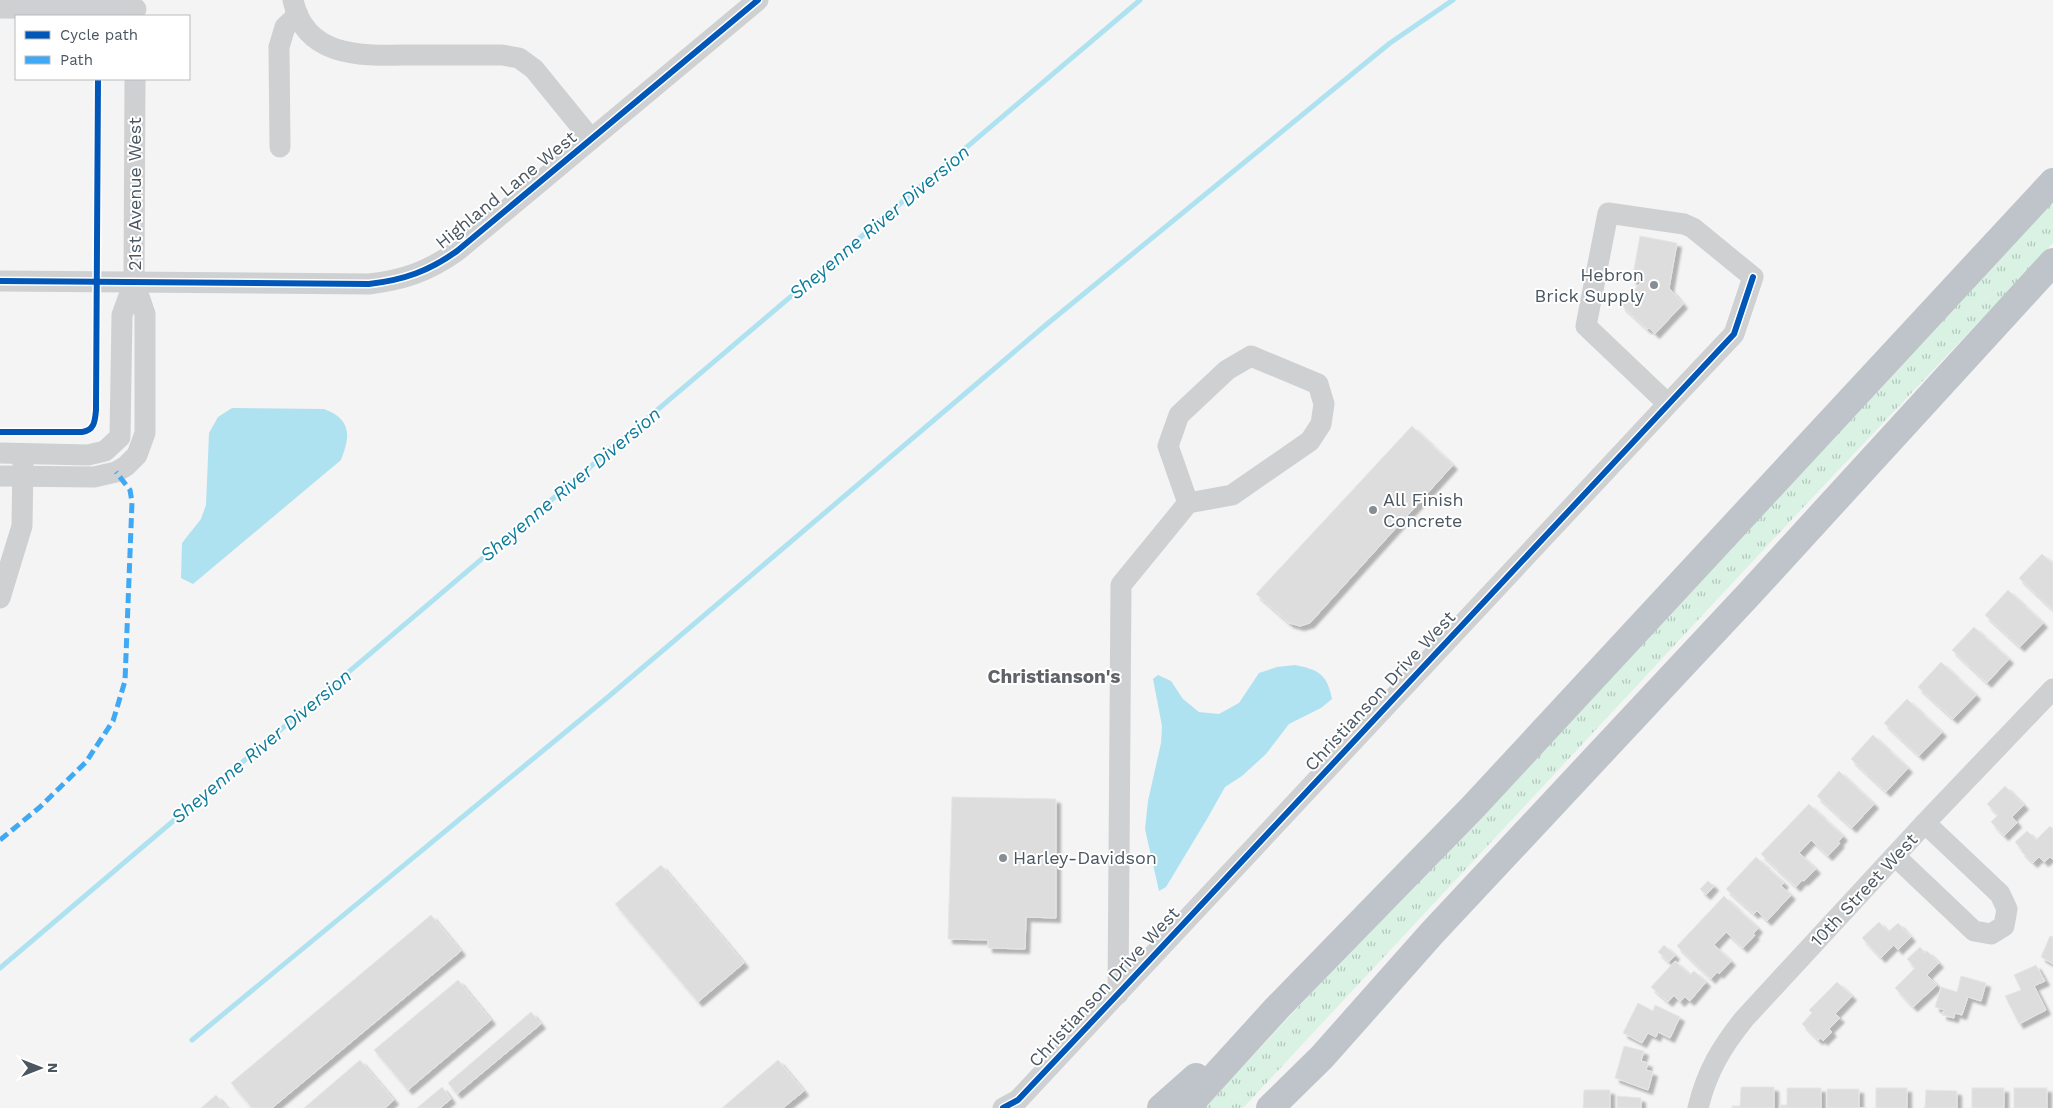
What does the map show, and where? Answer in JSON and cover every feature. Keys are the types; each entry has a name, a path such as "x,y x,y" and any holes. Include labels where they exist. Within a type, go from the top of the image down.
{"highway":[{"path":"1186,1108 1277,1008 1474,806 2053,182"},
{"path":"1270,1108 1322,1057 1432,933 1750,593 2053,262"},
{"path":"1161,1108 1277,1008"},
{"path":"1281,1108 1296,1083"}],"street":[{"name":"Highland Lane West","path":"134,282 369,284 392,281 414,275 438,265 758,0"},
{"path":"280,147 279,47 285,27 296,7 318,40 331,48 354,54 502,55 518,58 534,70 591,139"},
{"path":"0,8 136,8"},
{"name":"21st Avenue West","path":"23,453 88,455 106,451 120,437 122,315 134,282 135,80"},
{"name":"Christianson Drive West","path":"1003,1108 1018,1100 1734,334 1754,277 1692,228 1684,224 1608,212 1586,326 1668,404"},
{"path":"0,281 134,282 145,314 145,433 137,455 126,466 116,472 94,477 0,476"},
{"path":"1118,994 1120,585 1188,503 1232,495 1310,441 1321,424 1324,404 1318,384 1251,356 1227,370 1179,415 1168,446 1188,503"},
{"path":"0,453 23,453 22,526 0,598"},
{"name":"10th Street West","path":"1698,1108 1708,1072 1723,1045 1744,1019 2053,688"},
{"path":"1895,856 1974,931 1991,934 2004,926 2007,909 2000,894 1925,823"}],"green space":[{"path":"2053,199 2053,243 1795,516 1243,1108 1204,1108"}],"water":[{"path":"232,408 324,409 333,413 344,423 347,436 346,443 341,460 193,584 181,578 182,543 201,519 206,505 209,433 218,417"},
{"path":"1295,665 1321,674 1332,699 1321,708 1289,724 1266,754 1242,776 1225,787 1166,887 1159,891 1145,829 1148,801 1161,743 1162,726 1153,679 1158,675 1171,681 1183,699 1199,712 1219,714 1239,703 1259,673 1277,667"}],"building":[{"name":"Hebron Brick Supply","path":"1640,236 1677,243 1669,288 1683,304 1655,334 1621,305 1641,282 1632,280"},
{"name":"All Finish Concrete","path":"1412,426 1453,465 1310,623 1300,626 1289,623 1256,594"},
{"path":"2042,554 2053,564 2053,610 2019,578"},
{"path":"2008,590 2043,623 2020,647 1985,615"},
{"path":"1974,627 2009,659 1987,683 1952,650"},
{"path":"1941,662 1976,695 1953,719 1918,687"},
{"path":"1907,699 1942,732 1919,756 1884,723"},
{"path":"1873,735 1908,768 1886,792 1851,759"},
{"path":"1839,771 1874,804 1852,828 1817,796"},
{"path":"2005,786 2024,805 2012,817 2017,823 2004,836 1991,822 1998,815 1987,804"},
{"name":"Harley-Davidson","path":"952,797 1056,799 1056,918 1026,917 1025,949 988,948 988,940 948,939"},
{"path":"1809,804 1843,836 1838,842 1840,843 1828,856 1811,840 1799,853 1816,869 1796,887 1761,854"},
{"path":"2050,826 2053,829 2053,860 2050,857 2044,862 2039,857 2033,863 2015,842 2027,831 2036,840"},
{"path":"1756,857 1784,883 1781,886 1791,895 1767,921 1757,911 1754,914 1726,889"},
{"path":"661,865 744,963 698,1002 615,904"},
{"path":"1708,881 1714,886 1706,895 1700,889"},
{"path":"1724,896 1758,928 1753,934 1755,935 1743,948 1726,932 1714,945 1731,961 1719,974 1717,972 1711,979 1677,946"},
{"path":"431,915 461,951 272,1108 252,1108 231,1083"},
{"path":"1879,922 1888,932 1898,923 1911,937 1898,950 1894,945 1881,958 1862,938"},
{"path":"2050,936 2053,937 2053,964 2041,957"},
{"path":"1664,945 1675,955 1669,962 1658,952"},
{"path":"1920,947 1939,963 1927,975 1937,985 1913,1007 1895,988 1915,968 1907,959"},
{"path":"1675,961 1690,975 1694,971 1706,982 1690,1001 1685,997 1680,1002 1674,995 1668,1002 1651,987"},
{"path":"2036,965 2045,981 2034,986 2046,1010 2019,1024 2005,996 2021,990 2014,975"},
{"path":"1961,976 1986,983 1981,1001 1968,997 1962,1015 1955,1013 1954,1018 1942,1015 1944,1010 1935,1007 1941,987 1957,992"},
{"path":"458,980 491,1020 408,1090 374,1050"},
{"path":"1837,982 1852,996 1835,1014 1840,1018 1829,1029 1832,1032 1823,1041 1821,1038 1818,1040 1802,1024 1812,1013 1809,1010"},
{"path":"1638,1003 1653,1011 1655,1005 1680,1017 1670,1038 1658,1032 1656,1037 1648,1033 1642,1043 1623,1033"},
{"path":"531,1012 541,1024 457,1094 448,1083"},
{"path":"1624,1046 1644,1051 1641,1061 1648,1063 1646,1070 1653,1072 1648,1090 1615,1078"},
{"path":"360,1060 394,1100 385,1108 304,1108"},
{"path":"778,1060 804,1091 783,1108 722,1108"},
{"path":"442,1087 451,1099 440,1108 417,1108"},
{"path":"1741,1087 1774,1087 1774,1108 1732,1108 1732,1106 1740,1106"},
{"path":"1787,1088 1821,1088 1821,1108 1780,1108 1780,1105 1787,1105"},
{"path":"1876,1088 1907,1088 1907,1108 1876,1108"},
{"path":"1972,1088 2004,1088 2004,1108 1972,1108"},
{"path":"2014,1088 2047,1088 2047,1108 2014,1108"},
{"path":"1827,1089 1859,1089 1859,1108 1827,1108"},
{"path":"1584,1090 1610,1090 1610,1108 1583,1108"},
{"path":"1926,1090 1957,1091 1957,1108 1923,1108 1925,1107"},
{"path":"216,1095 227,1108 201,1108"},
{"path":"1617,1096 1641,1098 1641,1108 1617,1108"}],"waterway":[{"name":"Sheyenne River Diversion","path":"0,968 1140,0"},
{"path":"192,1040 608,697 1047,324 1390,43 1453,0"}],"marked path":[{"path":"0,840 40,807 86,762 113,721 125,681 132,502 130,490 116,472"}],"cycle path":[{"path":"0,281 369,284 416,274 457,251 758,0"},
{"path":"0,432 82,432 90,429 95,421 98,80"},
{"path":"1003,1108 1018,1100 1734,334 1753,277"}],"place":[{"name":"Hebron Brick Supply","path":"1654,285"},
{"name":"All Finish Concrete","path":"1373,510"},
{"name":"Harley-Davidson","path":"1003,858"}],"district":[{"name":"Christianson's","path":"1054,676"}]}
